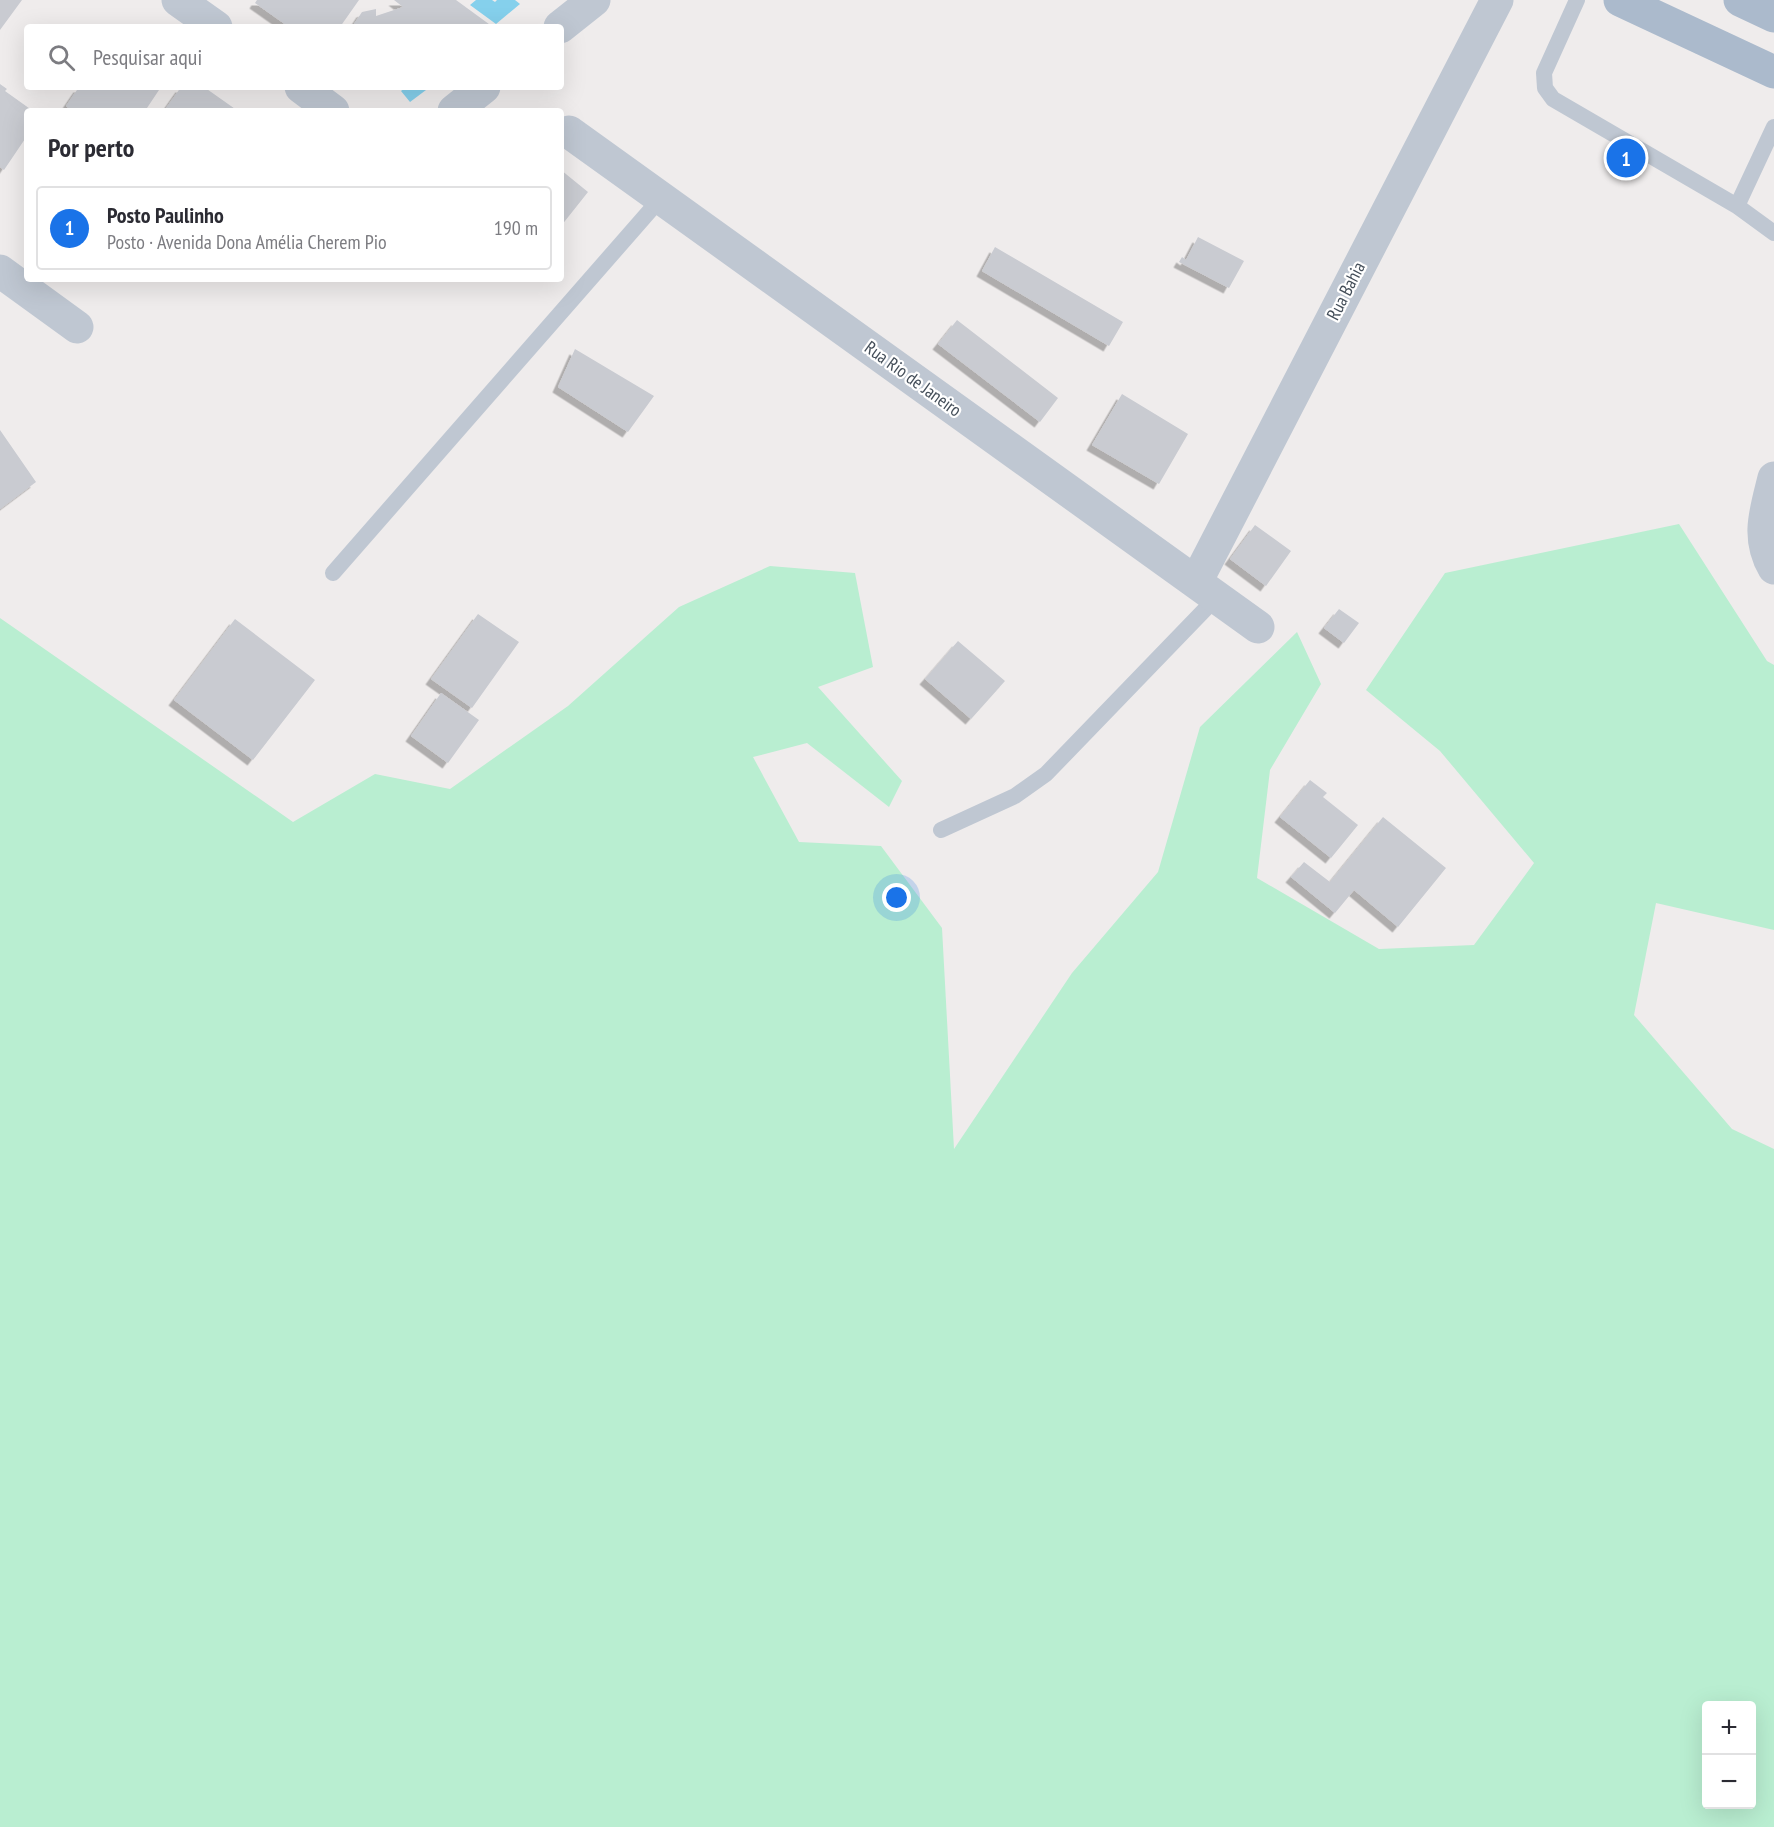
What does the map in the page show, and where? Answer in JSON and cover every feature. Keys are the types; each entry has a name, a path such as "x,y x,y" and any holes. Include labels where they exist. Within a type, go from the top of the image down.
{"main road":[{"path":"1620,0 1774,72"},
{"path":"1740,0 1774,16"}],"street":[{"path":"178,0 212,24"},
{"path":"564,24 594,0"},
{"name":"Rua Bahia","path":"1206,590 1497,0"},
{"path":"305,90 329,108"},
{"path":"457,108 480,90"},
{"name":"Rua Rio de Janeiro","path":"569,132 1258,627"},
{"path":"0,271 77,327"},
{"path":"1770,560 1764,520 1774,478"}],"lane":[{"path":"1577,0 1544,73 1545,88 1553,99 1737,206 1774,233"},
{"path":"1737,206 1774,126"},
{"path":"333,573 661,198"},
{"path":"940,830 1015,796 1046,774 1206,590"}],"green space":[{"path":"1679,524 1767,661 1774,665 1774,930 1656,903 1634,1015 1732,1129 1774,1149 1774,1827 0,1827 0,618 293,822 375,774 450,789 568,706 679,607 770,566 855,573 873,667 818,687 902,781 889,807 807,743 753,757 799,842 881,846 942,928 954,1149 1072,973 1158,872 1200,727 1297,632 1321,684 1270,770 1257,878 1379,949 1474,945 1534,863 1440,751 1366,690 1445,573"}],"water":[{"path":"476,0 495,2 515,0 520,4 496,24 470,5"},
{"path":"402,90 426,90 410,102"}],"building":[{"path":"0,0 22,0 0,30"},
{"path":"257,0 359,0 342,24 285,24 255,3"},
{"path":"394,0 456,0 489,24 354,24 362,12 376,9 376,16 403,7"},
{"path":"0,84 7,89 5,91 29,108 24,108 24,140 4,170 0,167"},
{"path":"77,90 159,90 147,108 68,108 66,106"},
{"path":"179,90 208,90 234,108 166,108"},
{"path":"564,172 588,192 564,222"},
{"path":"1198,237 1244,261 1229,288 1179,262 1182,257 1186,260"},
{"path":"995,247 1123,322 1109,346 982,271"},
{"path":"957,320 1058,398 1040,422 938,344"},
{"path":"575,349 654,396 628,432 558,387"},
{"path":"1122,394 1188,434 1159,484 1092,445"},
{"path":"0,430 36,482 0,509"},
{"path":"1255,525 1291,551 1266,586 1230,559"},
{"path":"1339,609 1359,623 1344,643 1324,628"},
{"path":"478,614 519,642 472,708 431,679"},
{"path":"235,619 315,680 253,760 174,700"},
{"path":"958,641 1005,681 971,719 925,679"},
{"path":"441,693 479,720 448,763 411,736"},
{"path":"1310,780 1327,793 1323,797 1358,825 1331,858 1280,817"},
{"path":"1383,817 1446,868 1398,927 1354,890 1335,913 1291,877 1304,862 1330,882"}],"place":[{"name":"Posto Paulinho","path":"1626,158"}]}
